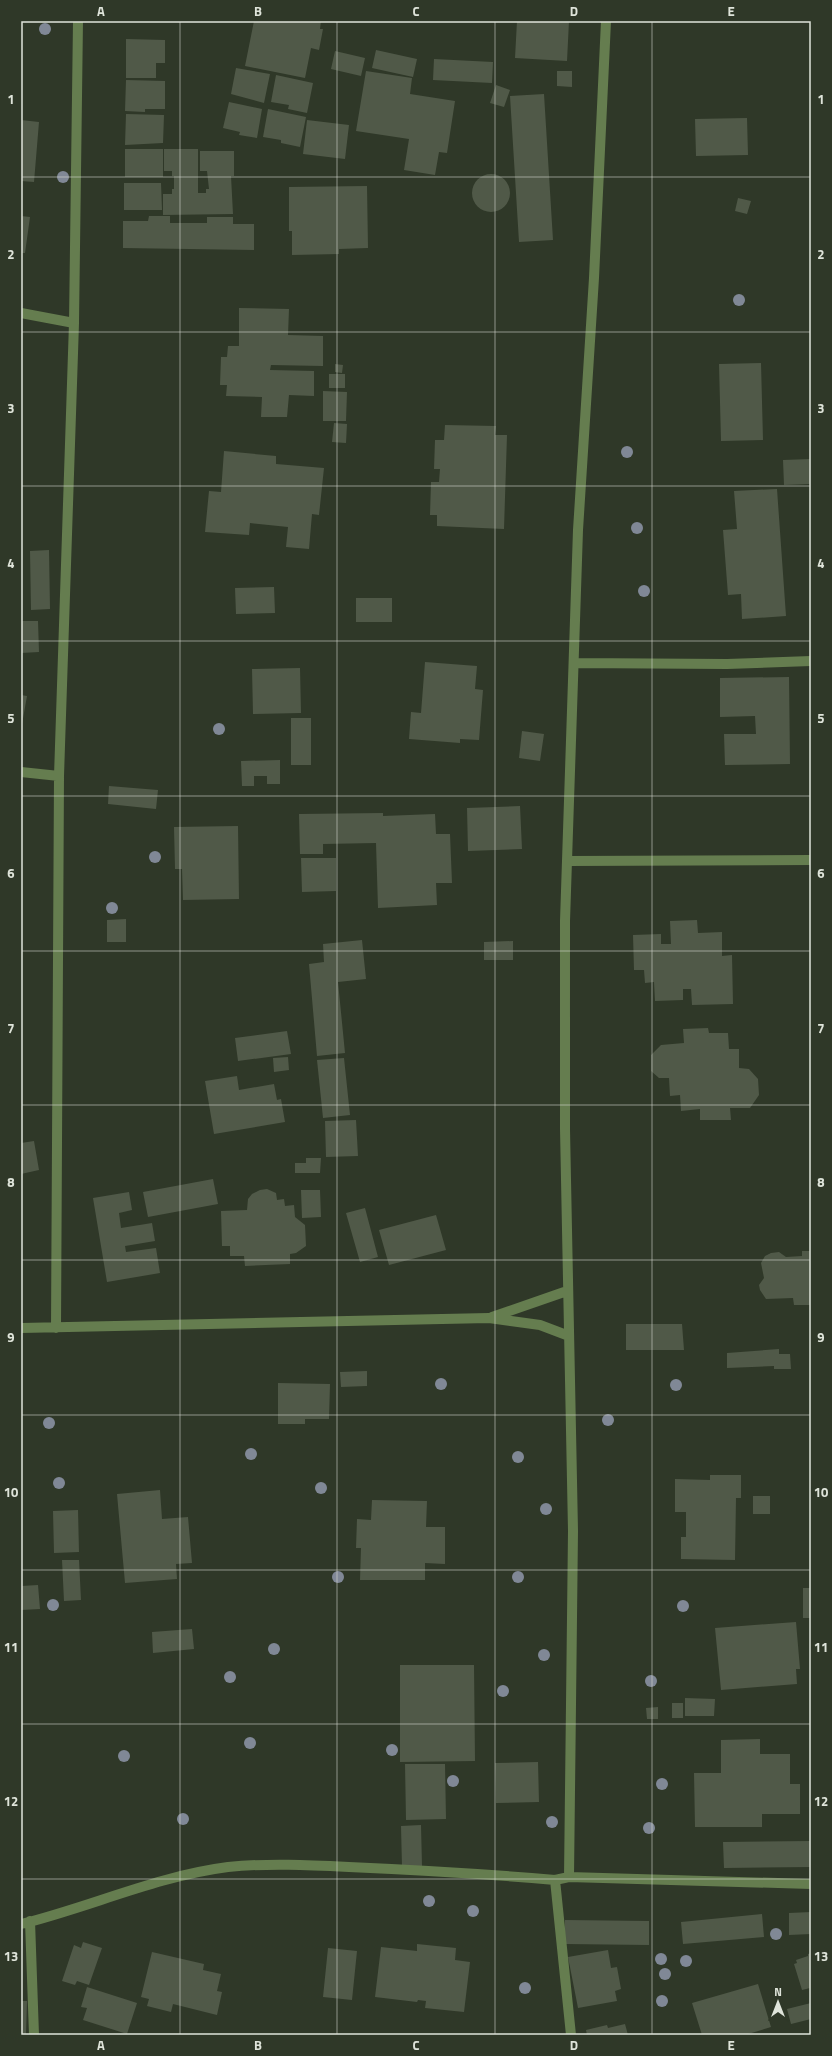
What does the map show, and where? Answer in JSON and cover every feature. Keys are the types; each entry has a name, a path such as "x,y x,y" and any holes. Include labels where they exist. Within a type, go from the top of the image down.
{"street":[{"path":"56,1328 59,776 74,323 78,21"},
{"path":"569,1877 573,1531 567,1291 565,921 578,530 594,278 606,21"},
{"path":"21,313 74,323"},
{"path":"574,663 727,664 811,661"},
{"path":"21,772 59,776"},
{"path":"567,861 811,860"},
{"path":"489,1318 567,1291"},
{"path":"21,1328 489,1318 540,1325 569,1336"},
{"path":"34,2035 26,1922 61,1914 149,1885 190,1874 228,1867 280,1864 461,1872 555,1880 569,1877 811,1884"},
{"path":"555,1880 571,2035"}],"building":[{"path":"254,21 321,21 320,29 323,29 319,50 311,48 305,78 245,66"},
{"path":"517,21 569,21 567,61 515,58"},
{"path":"126,39 165,40 165,63 156,63 156,78 126,78"},
{"path":"376,50 417,59 413,77 372,68"},
{"path":"335,51 365,58 361,76 331,69"},
{"path":"434,59 493,62 492,83 433,80"},
{"path":"236,68 270,74 264,103 231,94"},
{"path":"366,71 412,78 410,94 455,101 447,153 439,152 435,175 404,170 409,139 356,131"},
{"path":"557,71 572,71 572,87 557,86"},
{"path":"276,75 313,83 307,113 288,109 289,105 271,102"},
{"path":"126,80 165,81 165,109 145,109 145,112 125,111"},
{"path":"496,85 510,90 504,107 490,103"},
{"path":"544,94 553,240 519,242 510,96"},
{"path":"229,102 262,109 257,138 239,135 240,132 223,128"},
{"path":"268,109 306,117 300,147 281,143 281,140 263,137"},
{"path":"126,114 164,115 163,143 125,145"},
{"path":"747,118 748,155 696,156 695,119"},
{"path":"21,120 39,122 34,182 21,181"},
{"path":"307,120 349,125 345,159 303,154"},
{"path":"125,149 163,149 163,177 125,177"},
{"path":"164,149 198,149 198,193 206,193 206,189 209,189 207,171 200,171 200,151 234,151 234,176 231,176 233,214 163,215 163,194 172,194 172,189 174,189 174,176 172,176 172,171 164,171"},
{"path":"487,174 495,174 505,179 509,186 509,200 505,207 495,212 487,212 477,207 475,204 472,197 472,189 477,179 480,177"},
{"path":"124,183 161,183 162,210 124,210"},
{"path":"367,186 368,248 339,249 339,254 292,255 292,231 289,231 289,187"},
{"path":"738,198 751,201 747,214 735,211"},
{"path":"21,216 30,217 25,253 21,253"},
{"path":"149,216 170,216 170,223 207,223 207,217 233,217 233,224 254,224 254,250 123,248 123,221 148,221"},
{"path":"239,308 289,309 288,335 323,336 323,366 271,365 270,370 314,371 314,396 289,395 287,417 261,417 262,397 226,396 227,385 220,385 221,357 227,357 228,346 239,346"},
{"path":"761,363 763,440 721,441 719,364"},
{"path":"335,364 343,365 342,373 335,372"},
{"path":"329,374 345,374 345,388 329,388"},
{"path":"323,391 347,392 346,421 323,421"},
{"path":"334,423 347,424 346,443 332,442"},
{"path":"445,425 496,426 495,435 507,435 504,529 437,526 437,515 430,515 431,482 439,482 440,469 434,469 435,440 444,440"},
{"path":"224,451 276,456 276,464 324,468 319,515 312,514 309,549 286,547 288,527 250,523 249,535 205,532 209,491 221,492"},
{"path":"811,459 811,484 784,485 783,460"},
{"path":"777,489 786,616 742,619 741,594 728,595 723,530 737,529 734,491"},
{"path":"49,550 50,609 31,610 30,551"},
{"path":"274,587 275,613 236,614 235,588"},
{"path":"356,598 392,598 392,622 356,622"},
{"path":"21,621 38,621 39,652 21,653"},
{"path":"425,662 477,666 475,689 483,690 479,740 460,739 460,743 409,739 411,712 421,713"},
{"path":"300,668 301,713 253,714 252,669"},
{"path":"789,677 790,764 725,765 724,734 756,734 755,716 720,717 720,678"},
{"path":"21,695 27,696 22,724 21,724"},
{"path":"291,718 311,718 311,765 291,765"},
{"path":"522,731 544,734 540,761 519,758"},
{"path":"280,760 280,784 267,784 267,776 254,776 254,786 242,786 241,761"},
{"path":"109,786 158,790 156,809 108,804"},
{"path":"520,806 522,849 468,851 467,808"},
{"path":"383,813 383,816 435,814 436,834 450,834 452,883 436,883 437,905 378,908 376,843 323,844 323,854 300,854 299,814"},
{"path":"238,826 239,899 183,900 182,869 175,869 174,827"},
{"path":"301,858 336,858 336,891 302,892"},
{"path":"126,919 126,942 107,942 107,920"},
{"path":"697,920 698,933 722,932 722,956 732,955 733,1004 692,1005 691,989 683,989 683,1000 655,1001 654,982 645,983 644,970 634,970 633,935 661,934 661,944 671,944 670,921"},
{"path":"362,940 366,979 338,982 345,1053 317,1056 309,964 324,962 323,944"},
{"path":"513,941 513,960 484,960 484,942"},
{"path":"708,1028 709,1033 728,1033 729,1049 739,1049 739,1068 749,1069 758,1079 759,1095 750,1108 730,1108 731,1120 700,1120 700,1109 681,1111 680,1095 670,1096 669,1078 659,1078 651,1071 651,1055 661,1045 684,1043 683,1029"},
{"path":"287,1031 291,1054 238,1061 235,1038"},
{"path":"288,1057 289,1070 274,1072 273,1058"},
{"path":"344,1058 350,1115 323,1118 317,1060"},
{"path":"237,1076 239,1090 274,1084 277,1100 281,1099 285,1122 214,1134 205,1081"},
{"path":"356,1120 358,1156 326,1157 325,1121"},
{"path":"34,1141 39,1170 21,1174 21,1143"},
{"path":"306,1158 321,1158 320,1173 295,1173 295,1163 306,1163"},
{"path":"213,1179 218,1204 148,1217 143,1192"},
{"path":"267,1189 276,1193 277,1200 284,1199 285,1206 294,1205 295,1217 305,1225 306,1246 296,1253 290,1254 290,1264 245,1266 244,1256 230,1256 230,1246 222,1246 221,1211 247,1210 248,1199 252,1194 260,1190"},
{"path":"301,1190 320,1190 321,1217 302,1218"},
{"path":"129,1192 132,1210 119,1213 121,1228 152,1223 155,1241 125,1246 126,1252 156,1248 160,1273 107,1282 93,1198"},
{"path":"365,1208 378,1257 360,1262 346,1213"},
{"path":"436,1215 446,1250 389,1265 379,1230"},
{"path":"802,1251 811,1251 811,1305 794,1305 793,1298 766,1299 760,1290 759,1285 764,1278 761,1263 765,1256 771,1253 779,1252 786,1257 802,1256"},
{"path":"626,1324 682,1324 684,1350 626,1350"},
{"path":"779,1349 779,1354 790,1354 791,1369 774,1369 774,1366 727,1368 727,1353"},
{"path":"367,1371 367,1386 341,1387 340,1372"},
{"path":"278,1383 330,1384 329,1419 305,1419 305,1424 278,1424"},
{"path":"710,1475 741,1475 741,1498 736,1498 735,1560 681,1559 681,1537 686,1537 686,1512 675,1512 675,1479 710,1480"},
{"path":"160,1490 162,1519 188,1517 192,1563 176,1564 177,1579 125,1583 117,1494"},
{"path":"753,1496 770,1496 770,1514 753,1514"},
{"path":"372,1500 427,1501 426,1527 445,1527 445,1564 425,1563 425,1580 360,1580 361,1548 356,1548 357,1519 371,1520"},
{"path":"78,1510 79,1552 54,1553 53,1511"},
{"path":"62,1560 79,1560 81,1600 64,1601"},
{"path":"38,1585 40,1609 21,1610 21,1586"},
{"path":"803,1588 811,1588 811,1618 803,1618"},
{"path":"796,1622 800,1669 796,1669 797,1684 721,1690 715,1628"},
{"path":"192,1629 194,1649 153,1653 152,1632"},
{"path":"400,1665 474,1665 475,1761 400,1762"},
{"path":"685,1698 715,1699 714,1716 685,1716"},
{"path":"672,1703 683,1703 683,1718 672,1718"},
{"path":"658,1707 658,1719 647,1719 646,1708"},
{"path":"760,1739 760,1754 790,1754 790,1784 800,1784 800,1814 762,1814 762,1827 695,1827 694,1773 721,1773 721,1740"},
{"path":"538,1762 539,1802 496,1803 495,1763"},
{"path":"405,1764 445,1764 446,1819 406,1820"},
{"path":"421,1825 422,1866 402,1867 401,1826"},
{"path":"811,1841 811,1867 724,1868 723,1842"},
{"path":"811,1912 811,1934 789,1935 789,1913"},
{"path":"762,1914 764,1937 683,1944 681,1922"},
{"path":"565,1920 649,1921 649,1945 565,1944"},
{"path":"83,1942 102,1948 89,1985 77,1981 75,1985 62,1981 74,1945 81,1948"},
{"path":"417,1944 456,1948 455,1960 470,1962 464,2012 425,2008 426,2001 418,2000 417,2002 375,1997 381,1947 417,1951"},
{"path":"328,1948 357,1951 352,2000 323,1997"},
{"path":"608,1950 611,1968 617,1967 621,1989 615,1991 617,2001 578,2008 568,1957"},
{"path":"152,1952 204,1964 203,1970 221,1974 217,1991 222,1992 217,2015 173,2004 171,2012 147,2006 149,1999 141,1997"},
{"path":"811,1953 811,1991 810,1988 802,1990 794,1964 797,1963 796,1960 808,1956 808,1954"},
{"path":"758,1984 771,2027 745,2035 702,2035 692,2003"},
{"path":"87,1987 137,2003 127,2034 83,2020 87,2008 81,2007"},
{"path":"21,2001 27,2001 26,2035 21,2035"},
{"path":"811,2003 811,2019 791,2024 787,2009"},
{"path":"625,2024 628,2035 587,2035 586,2030 607,2025 608,2028"}]}
